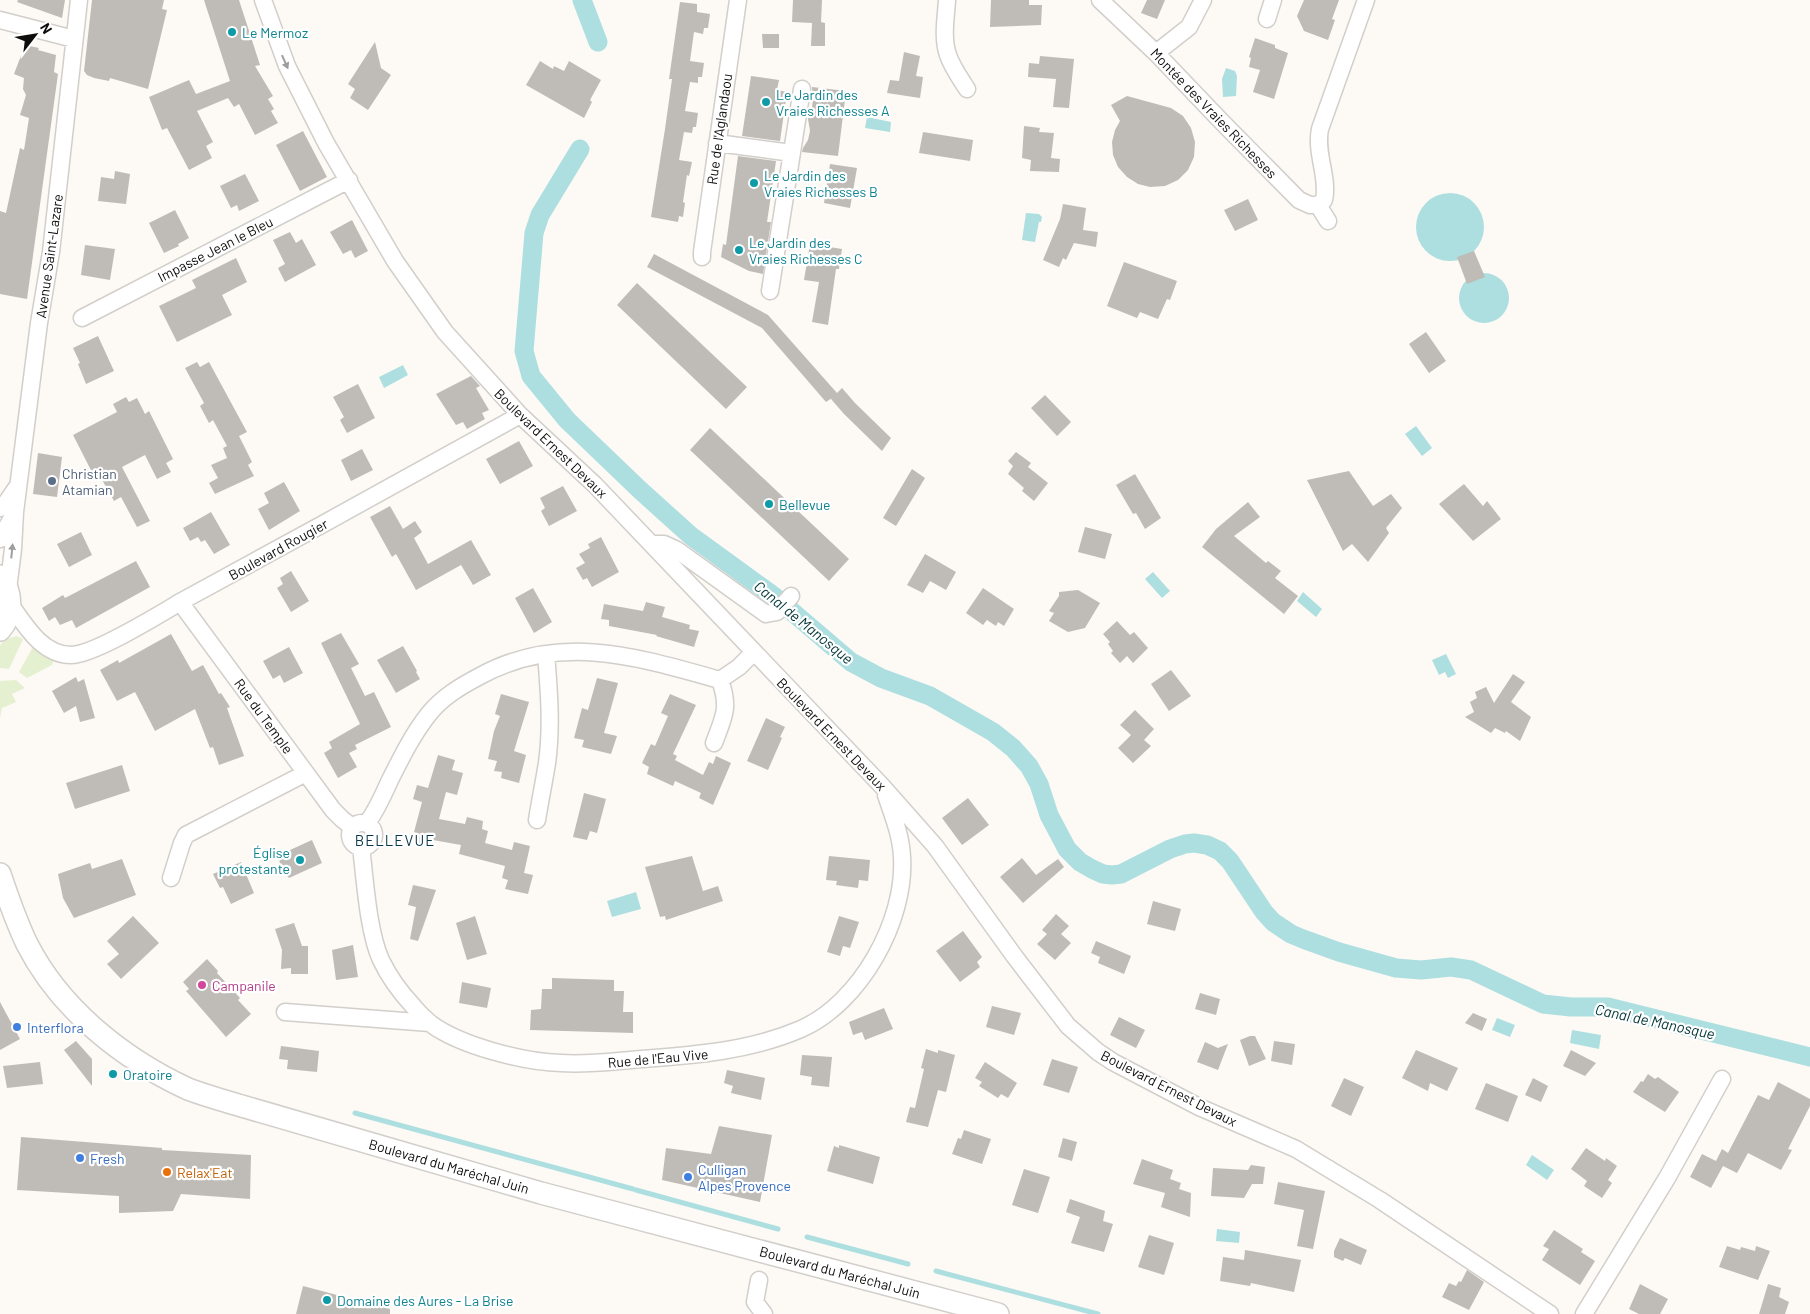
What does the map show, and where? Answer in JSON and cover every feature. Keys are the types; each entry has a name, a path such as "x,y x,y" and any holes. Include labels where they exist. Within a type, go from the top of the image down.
{"main road":[{"path":"1,629 8,616 6,590"},
{"name":"Boulevard du Maréchal Juin","path":"0,874 10,906 28,945 64,998 88,1022 121,1050 189,1089 541,1193 998,1314"}],"street":[{"name":"Avenue Saint-Lazare","path":"6,590 13,549 7,510 19,485 39,323 51,252 79,0"},
{"name":"Boulevard Ernest Devaux","path":"263,0 287,66 310,114 395,261 445,332 520,415 595,485 882,786 935,846 1058,1015 1068,1026 1098,1052 1113,1062 1200,1107 1296,1149 1380,1200 1550,1314"},
{"name":"Rue de l'Aglandaou","path":"702,258 738,0"},
{"path":"947,0 945,38 948,54 967,89"},
{"name":"Montée des Vraies Richesses","path":"1100,0 1156,53 1299,200 1310,205 1318,204"},
{"path":"1156,53 1189,27 1203,0"},
{"path":"1267,19 1273,0"},
{"path":"1328,220 1318,204 1324,200 1325,189 1319,154 1320,129 1366,0"},
{"path":"0,20 74,38"},
{"path":"770,291 802,89"},
{"path":"717,143 792,153"},
{"name":"Impasse Jean le Bleu","path":"82,318 349,180"},
{"name":"Boulevard Rougier","path":"1,629 19,629 33,636 54,652 62,654 78,654 90,651 520,415"},
{"path":"0,539 7,510"},
{"path":"652,544 664,544 676,550 763,612 770,614 779,610 791,596"},
{"name":"Boulevard Rougier","path":"6,590 33,636"},
{"name":"Rue du Temple","path":"180,602 334,810 342,819 359,825"},
{"path":"359,825 375,814 390,780 418,729 430,713 446,697 468,682 499,667 546,654 587,651 647,659 720,680"},
{"path":"720,680 739,667 754,652"},
{"path":"536,820 547,762 549,737 550,710 546,654"},
{"path":"714,744 726,710 725,693 720,680"},
{"path":"171,878 186,835 306,773"},
{"name":"Rue de l'Eau Vive","path":"359,825 350,838 354,844 361,847 372,926 380,959 404,996 430,1023 469,1044 516,1057 562,1064 606,1062 710,1054 780,1037 815,1022 828,1013 850,991 865,973 882,944 898,896 902,873 901,840 882,786"},
{"path":"285,1012 430,1023"},
{"path":"1584,1314 1667,1178 1722,1079"},
{"path":"759,1280 755,1302 764,1314"}],"green space":[{"path":"17,636 23,639 9,669 0,668 0,646 3,640"},
{"path":"33,647 46,658 54,660 52,665 27,678 19,672"},
{"path":"16,680 25,688 12,694 16,702 2,708 0,718 0,681"}],"water":[{"path":"1226,68 1235,71 1237,76 1236,96 1223,97 1222,79"},
{"path":"867,117 891,122 890,132 865,128"},
{"path":"1443,193 1457,193 1469,198 1479,208 1484,220 1484,234 1479,246 1469,256 1457,261 1443,261 1431,256 1421,246 1416,234 1416,220 1421,208 1431,198"},
{"path":"1026,213 1039,214 1042,217 1041,222 1039,222 1035,242 1022,240"},
{"path":"1484,273 1498,277 1505,284 1509,298 1505,312 1498,319 1484,323 1470,319 1463,312 1459,298 1463,284 1470,277"},
{"path":"403,365 408,375 384,388 379,377"},
{"path":"1416,426 1432,448 1422,456 1405,434"},
{"path":"1153,572 1170,591 1162,598 1145,579"},
{"path":"1303,592 1322,609 1316,617 1297,601"},
{"path":"1446,654 1456,674 1448,678 1445,672 1439,675 1432,660"},
{"path":"636,892 641,909 612,917 607,901"},
{"path":"1497,1018 1515,1025 1510,1037 1492,1030"},
{"path":"1572,1030 1601,1035 1599,1049 1570,1043"},
{"path":"1532,1155 1554,1170 1547,1180 1526,1165"},
{"path":"1217,1229 1240,1232 1239,1243 1216,1241"}],"building":[{"path":"18,0 65,0 62,18 17,2"},
{"path":"92,0 164,0 162,9 167,10 148,89 110,78 109,81 94,78 87,75 84,71"},
{"path":"204,0 239,0 260,65 255,66 273,96 268,99 274,109 271,111 278,123 255,135 239,104 234,107 228,98 197,111 213,142 206,146 212,158 189,170 167,128 162,130 149,97 189,80 196,94 230,81"},
{"path":"793,0 822,0 821,22 825,23 825,46 811,46 812,23 792,22"},
{"path":"991,0 1029,0 1029,5 1042,5 1041,25 990,27"},
{"path":"1147,0 1165,0 1157,19 1141,13"},
{"path":"1304,0 1339,0 1332,19 1335,20 1328,40 1304,31 1297,16"},
{"path":"680,2 697,4 697,12 710,14 708,28 704,28 703,34 694,32 690,61 704,63 702,77 698,77 698,83 690,82 685,111 698,113 696,127 693,127 692,133 684,132 679,160 692,162 689,176 687,175 683,217 679,216 678,222 651,217 672,79 669,79"},
{"path":"762,34 779,34 779,48 763,48"},
{"path":"1255,38 1275,45 1275,48 1288,53 1274,99 1253,92 1260,70 1249,67 1251,58 1249,57"},
{"path":"375,42 381,68 391,75 368,110 350,98 355,89 348,84"},
{"path":"25,45 56,55 54,72 58,74 27,299 0,294 0,211 6,213 20,148 24,150 29,118 20,115 26,95 23,89 24,78 14,74"},
{"path":"904,52 920,56 916,76 923,77 920,98 887,93 890,80 899,81"},
{"path":"1040,56 1074,59 1069,108 1053,107 1056,79 1028,77 1029,63 1039,64"},
{"path":"540,61 553,69 554,66 564,71 569,61 601,80 590,100 592,102 584,118 526,85"},
{"name":"Le Jardin des Vraies Richesses A","path":"751,76 779,80 777,90 787,92 780,141 742,136"},
{"path":"812,87 846,91 838,156 802,152 810,131 808,119 812,108"},
{"path":"1127,96 1171,108 1183,116 1191,128 1195,142 1194,157 1188,170 1178,180 1165,186 1150,187 1138,184 1127,177 1118,167 1113,155 1112,142 1120,121 1111,105"},
{"path":"1024,126 1040,128 1039,132 1054,133 1051,158 1060,159 1059,172 1030,171 1031,160 1022,158"},
{"path":"303,131 327,177 300,191 276,145"},
{"path":"923,132 973,140 970,161 919,153"},
{"path":"738,156 776,161 767,222 771,222 763,274 749,271 721,257 723,244 726,245"},
{"path":"830,164 857,168 850,208 824,203"},
{"path":"115,171 130,174 126,204 98,201 101,177 114,179"},
{"path":"245,174 259,201 239,211 237,205 231,208 220,186"},
{"path":"1248,199 1258,220 1235,231 1224,210"},
{"path":"1063,204 1086,208 1083,230 1098,232 1096,247 1074,243 1066,260 1063,258 1059,267 1043,260 1060,219"},
{"path":"175,210 189,238 178,244 179,246 164,253 149,223"},
{"path":"352,220 368,251 355,258 351,250 343,254 330,232"},
{"path":"290,232 296,243 302,239 316,265 285,282 278,268 285,264 273,240"},
{"path":"810,244 842,249 839,269 836,269 828,325 812,322 819,282 804,280"},
{"path":"85,245 115,249 110,280 81,275"},
{"path":"1474,251 1485,277 1467,284 1457,257"},
{"path":"654,254 768,315 837,393 842,388 891,438 882,451 844,414 832,398 826,402 762,328 647,267"},
{"path":"236,258 247,282 222,295 232,315 177,342 159,306 196,288 192,280"},
{"path":"1124,262 1177,281 1170,300 1167,299 1158,319 1140,312 1137,318 1107,306"},
{"path":"637,283 747,387 726,409 617,305"},
{"path":"1426,332 1446,361 1429,373 1409,344"},
{"path":"98,336 114,371 86,384 73,348"},
{"path":"197,362 200,367 209,362 247,432 239,436 252,462 248,465 254,476 215,494 209,483 218,478 211,465 227,458 223,448 227,446 213,420 209,423 200,406 204,403 185,368"},
{"path":"471,376 480,386 476,388 489,410 482,413 485,419 467,429 463,422 456,425 436,394"},
{"path":"358,384 375,418 347,433 340,420 344,417 333,397"},
{"path":"1045,395 1071,422 1057,436 1031,408"},
{"path":"126,397 129,402 137,398 145,414 149,411 173,459 166,463 171,472 157,479 145,455 122,467 150,521 137,527 121,497 114,501 101,478 96,480 73,435 117,412 113,404"},
{"name":"Bellevue","path":"710,428 849,559 829,581 690,450"},
{"path":"519,441 533,466 500,484 486,459"},
{"path":"362,449 373,470 351,481 341,460"},
{"path":"1016,452 1031,463 1028,467 1048,483 1034,501 1022,491 1024,488 1008,474 1013,466 1008,461"},
{"path":"38,453 62,457 57,497 33,494"},
{"path":"912,469 925,478 896,526 883,518"},
{"path":"1349,471 1373,506 1391,494 1402,508 1386,528 1389,533 1368,562 1352,544 1343,551 1307,480"},
{"path":"1135,474 1161,518 1145,529 1136,513 1133,514 1116,485"},
{"path":"284,482 300,511 269,530 258,509 269,503 264,493"},
{"path":"1464,484 1483,506 1487,501 1501,519 1473,541 1439,504"},
{"path":"563,486 577,511 549,526 541,511 545,508 540,498"},
{"path":"1248,502 1260,517 1234,536 1266,563 1268,561 1281,571 1275,578 1298,596 1284,614 1202,547 1216,529"},
{"path":"390,506 403,529 415,521 422,532 414,538 428,564 471,540 491,575 473,585 461,565 416,590 396,554 392,557 370,517"},
{"path":"211,512 230,545 214,554 205,540 201,542 198,537 190,541 183,528"},
{"path":"1085,527 1112,534 1105,559 1078,552"},
{"path":"81,532 92,555 69,567 57,544"},
{"path":"601,537 619,572 592,587 587,578 583,580 576,568 585,563 579,554 590,548 588,544"},
{"path":"925,554 956,572 946,590 930,581 923,593 907,585"},
{"path":"136,561 150,587 76,628 72,620 60,625 55,617 49,621 42,608 63,595 65,598"},
{"path":"291,571 309,601 291,612 277,588 283,584 280,578"},
{"path":"533,588 552,622 534,633 515,598"},
{"path":"983,588 1014,609 1004,626 998,622 996,626 987,620 983,625 966,613"},
{"path":"1078,590 1100,603 1085,628 1068,632 1049,621 1054,613 1049,611 1059,596 1059,592"},
{"path":"646,602 665,607 662,617 690,625 689,629 699,631 694,647 657,635 609,626 609,620 601,619 604,604 643,611"},
{"path":"1117,621 1130,635 1134,632 1148,648 1133,663 1127,656 1120,663 1111,653 1113,651 1108,644 1110,642 1103,634"},
{"path":"341,633 359,664 351,668 365,696 374,692 391,727 355,745 357,749 349,753 357,767 338,778 324,753 332,748 329,742 360,724 321,643"},
{"path":"171,634 192,671 203,665 219,694 221,693 230,707 227,708 244,756 219,765 213,747 210,748 195,709 155,731 135,692 117,701 100,670 118,660 119,663"},
{"path":"403,646 420,679 396,693 377,660"},
{"path":"289,647 303,673 284,683 280,675 273,679 263,661"},
{"path":"1171,670 1191,696 1169,711 1151,684"},
{"path":"1513,674 1525,682 1511,702 1531,717 1520,741 1506,731 1505,733 1495,728 1491,733 1465,717 1474,712 1470,702 1477,698 1475,692 1486,687 1494,703"},
{"path":"76,677 78,682 84,679 95,718 80,722 76,706 64,713 52,691"},
{"path":"597,678 618,683 604,733 617,736 611,754 582,747 584,740 574,738 582,708 588,710"},
{"path":"501,694 529,702 514,751 526,755 519,783 501,778 502,772 494,771 497,761 488,759 494,731 500,716 495,714"},
{"path":"670,694 696,705 673,754 677,756 675,760 703,775 709,762 713,764 716,756 731,763 713,805 699,798 701,793 675,781 673,786 647,774 649,767 642,763 651,744 655,746 668,716 661,713"},
{"path":"1135,710 1154,729 1144,740 1151,746 1133,763 1118,748 1131,735 1120,725"},
{"path":"766,718 785,727 768,770 747,761"},
{"path":"438,755 455,760 452,770 463,773 457,795 446,792 439,819 465,824 467,817 483,821 482,829 488,831 485,843 512,850 514,842 530,846 524,873 533,875 528,894 505,889 508,880 502,878 505,866 459,854 461,845 433,840 431,847 418,843 420,834 414,832 422,802 413,799 417,785 428,788"},
{"path":"122,765 130,791 75,809 66,783"},
{"path":"584,793 606,799 597,833 590,831 587,840 573,837"},
{"path":"968,798 989,825 962,845 942,818"},
{"name":"Église protestante","path":"312,840 322,863 289,878 280,866 279,855"},
{"path":"692,856 703,891 718,886 723,901 666,920 665,916 660,917 645,867"},
{"path":"829,856 870,860 868,881 859,880 858,888 836,885 837,881 826,880"},
{"path":"1022,858 1036,875 1058,859 1064,867 1023,903 1000,877"},
{"path":"122,859 136,895 74,918 63,898 58,874 90,863 92,869"},
{"path":"241,862 254,893 231,904 223,887 220,888 213,874"},
{"path":"413,885 436,890 418,941 410,939 416,907 408,905"},
{"path":"1153,901 1181,909 1175,931 1147,924"},
{"path":"1056,914 1069,926 1061,934 1071,943 1055,960 1037,944 1047,934 1042,930"},
{"path":"133,916 159,943 121,979 107,964 119,954 107,941"},
{"path":"475,916 487,954 467,960 456,923"},
{"path":"839,916 859,922 850,948 843,946 840,956 827,952"},
{"path":"294,923 302,946 308,946 308,974 291,974 291,968 281,969 282,950 275,929"},
{"path":"963,931 982,957 977,962 980,967 960,982 936,951"},
{"path":"1096,941 1131,956 1124,974 1098,963 1100,957 1091,953"},
{"path":"353,945 358,977 336,980 332,950"},
{"path":"207,959 251,1014 226,1037 186,991 189,989 183,982"},
{"path":"552,978 614,980 614,991 624,991 623,1012 633,1012 633,1033 530,1030 531,1010 541,1009 542,989 552,989"},
{"path":"462,982 491,988 487,1008 459,1003"},
{"path":"1200,993 1220,999 1216,1015 1195,1009"},
{"path":"0,1002 20,1039 0,1050"},
{"path":"992,1006 1021,1013 1014,1035 986,1027"},
{"path":"884,1008 893,1029 865,1040 862,1032 853,1035 849,1022"},
{"path":"1473,1013 1487,1019 1482,1031 1465,1023"},
{"path":"1119,1017 1145,1030 1136,1048 1110,1035"},
{"path":"1255,1036 1266,1059 1249,1066 1240,1040"},
{"path":"76,1041 92,1059 92,1086 64,1050"},
{"path":"1274,1041 1295,1044 1292,1065 1271,1061"},
{"path":"1205,1042 1218,1048 1228,1044 1218,1070 1197,1062"},
{"path":"281,1046 319,1051 317,1072 287,1069 288,1060 279,1059"},
{"path":"926,1049 955,1055 946,1092 938,1090 928,1127 906,1122 910,1107 915,1108 924,1069 921,1068"},
{"path":"1416,1050 1458,1068 1447,1091 1430,1083 1428,1091 1402,1078"},
{"path":"1571,1050 1596,1063 1585,1076 1563,1066"},
{"path":"802,1055 832,1057 829,1087 811,1085 812,1077 800,1075"},
{"path":"1052,1059 1078,1067 1069,1093 1043,1085"},
{"path":"40,1062 43,1084 7,1088 3,1066"},
{"path":"985,1062 1017,1083 1008,1098 1001,1094 998,1098 979,1086 982,1082 975,1078"},
{"path":"727,1070 765,1078 761,1100 731,1093 733,1086 724,1083"},
{"path":"1648,1074 1655,1079 1658,1077 1679,1092 1665,1112 1633,1092"},
{"path":"1344,1078 1364,1087 1351,1116 1331,1106"},
{"path":"1533,1078 1548,1086 1541,1102 1525,1095"},
{"path":"1778,1082 1810,1099 1810,1106 1788,1149 1792,1150 1781,1170 1748,1153 1737,1173 1723,1166 1711,1188 1690,1177 1702,1154 1716,1161 1722,1149 1728,1153 1758,1095 1769,1100"},
{"path":"1486,1083 1518,1096 1508,1122 1475,1109"},
{"path":"719,1126 772,1135 760,1202 662,1180 666,1148 711,1154"},
{"path":"964,1130 991,1139 982,1164 952,1154 958,1138 961,1139"},
{"path":"21,1137 162,1148 162,1150 251,1155 250,1199 181,1194 173,1211 119,1213 119,1196 17,1190"},
{"path":"1063,1138 1077,1142 1072,1161 1058,1157"},
{"path":"839,1145 880,1157 873,1184 827,1171 834,1146 839,1148"},
{"path":"1586,1148 1605,1161 1606,1158 1617,1166 1608,1180 1612,1183 1602,1198 1584,1186 1587,1181 1571,1169"},
{"path":"1142,1159 1173,1170 1170,1179 1181,1183 1179,1189 1191,1193 1190,1217 1161,1207 1165,1193 1133,1184"},
{"path":"1251,1165 1265,1167 1263,1184 1252,1184 1244,1198 1211,1196 1213,1168 1248,1170"},
{"path":"1024,1169 1050,1177 1038,1213 1012,1205"},
{"path":"1278,1182 1325,1191 1313,1249 1297,1246 1304,1210 1274,1204"},
{"path":"1070,1199 1105,1211 1103,1221 1113,1224 1104,1252 1071,1243 1080,1217 1066,1212"},
{"path":"1554,1230 1583,1249 1581,1252 1595,1261 1580,1285 1542,1260 1549,1249 1543,1246"},
{"path":"1149,1235 1174,1243 1164,1275 1138,1267"},
{"path":"1340,1238 1367,1250 1361,1265 1345,1258 1343,1261 1334,1257 1334,1251"},
{"path":"1727,1246 1740,1250 1741,1247 1755,1251 1756,1246 1770,1251 1758,1280 1719,1267"},
{"path":"1245,1250 1301,1260 1294,1292 1251,1283 1250,1286 1220,1281 1223,1257 1244,1260"},
{"path":"1467,1270 1484,1282 1469,1310 1442,1297 1449,1283 1456,1286 1459,1281 1461,1282"},
{"path":"1640,1284 1668,1299 1660,1314 1639,1314 1629,1309"},
{"path":"1768,1284 1781,1288 1779,1297 1789,1302 1785,1314 1759,1314"},
{"name":"Domaine des Aures - La Brise","path":"303,1286 390,1309 390,1314 296,1314"}],"waterway":[{"name":"Canal de Manosque","path":"582,0 598,42"},
{"name":"Canal de Manosque","path":"580,149 540,215 534,233 524,351 531,376 567,420 691,536 775,597 851,662 881,678 930,696 993,732 1013,748 1029,766 1039,784 1049,815 1067,849 1080,862 1103,874 1121,874 1170,849 1194,843 1207,845 1220,851 1230,861 1264,912 1273,922 1291,934 1339,952 1396,968 1421,970 1451,967 1471,970 1543,1004 1571,1007 1608,1007 1810,1057"},
{"path":"355,1113 633,1189"},
{"path":"636,1190 778,1229"},
{"path":"807,1237 908,1264"},
{"path":"936,1271 1098,1314"}],"place":[{"name":"Le Mermoz","path":"232,32"},
{"name":"Le Jardin des Vraies Richesses A","path":"766,102"},
{"name":"Le Jardin des Vraies Richesses B","path":"754,183"},
{"name":"Le Jardin des Vraies Richesses C","path":"739,250"},
{"name":"Christian Atamian","path":"52,481"},
{"name":"Bellevue","path":"769,504"},
{"name":"Église protestante","path":"300,860"},
{"name":"Campanile","path":"202,985"},
{"name":"Interflora","path":"17,1027"},
{"name":"Oratoire","path":"113,1074"},
{"name":"Fresh","path":"80,1158"},
{"name":"Relax'Eat","path":"167,1172"},
{"name":"Culligan Alpes Provence","path":"688,1177"},
{"name":"Domaine des Aures - La Brise","path":"327,1300"}],"district":[{"name":"BELLEVUE","path":"395,840"}]}
